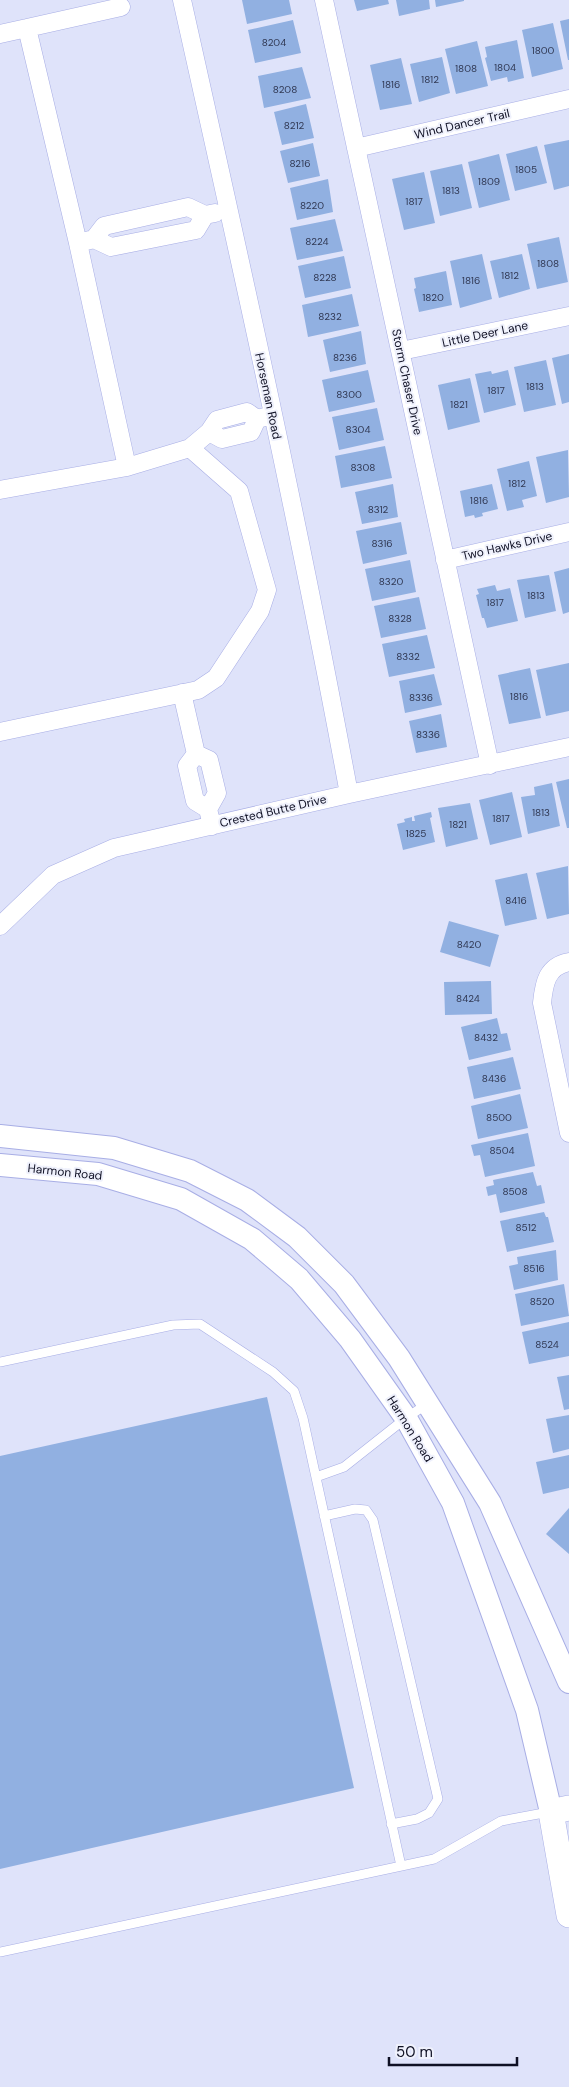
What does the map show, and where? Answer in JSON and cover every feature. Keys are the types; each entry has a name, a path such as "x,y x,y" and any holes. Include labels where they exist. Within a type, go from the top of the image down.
{"main road":[{"name":"Harmon Road","path":"560,1810 569,1915"}],"street":[{"name":"Horseman Road","path":"182,0 229,210 265,417 330,688 349,794"},
{"name":"Storm Chaser Drive","path":"324,0 490,765"},
{"path":"0,34 121,6"},
{"path":"27,28 86,241 127,467"},
{"name":"Wind Dancer Trail","path":"356,148 569,99"},
{"path":"86,241 104,226 169,211 188,207 205,214 229,210"},
{"path":"86,241 111,248 196,230 205,214"},
{"name":"Little Deer Lane","path":"401,351 569,316"},
{"path":"0,490 127,467 190,448 209,432 217,420 247,412 265,417"},
{"path":"0,732 198,690 216,678 260,610 267,590 239,491 190,448"},
{"name":"Two Hawks Drive","path":"445,560 569,532"},
{"path":"182,693 196,754 187,766 194,800 210,817"},
{"name":"Crested Butte Drive","path":"0,926 52,875 114,848 210,817 349,794 569,747"},
{"path":"569,962 560,964 550,972 543,985 542,1003 569,1133"},
{"path":"0,1136 114,1148 190,1171 247,1200 298,1237 344,1284 399,1358 490,1503 569,1682"},
{"name":"Harmon Road","path":"0,1166 98,1174 181,1199 252,1239 299,1279 350,1339 406,1418 454,1503 560,1810"}],"lane":[{"path":"0,1362 173,1325 200,1324 273,1372 294,1391 303,1418 400,1866"},
{"path":"316,1477 344,1467 427,1403"},
{"path":"324,1516 355,1509 366,1510 373,1520 438,1799 430,1813 417,1819 392,1824"},
{"path":"0,1952 434,1859 501,1821 560,1810"}],"building":[{"path":"242,0 289,0 292,14 247,24"},
{"path":"354,0 388,0 389,4 357,11"},
{"path":"396,0 429,0 430,9 399,16"},
{"path":"435,0 464,0 464,1 436,7"},
{"path":"569,19 569,60 568,60 560,21"},
{"path":"293,20 301,53 255,63 248,30"},
{"path":"553,23 563,69 532,77 522,30"},
{"path":"517,40 524,78 508,82 507,77 491,81 485,58 487,57 485,47"},
{"path":"477,41 488,86 456,94 445,49"},
{"path":"442,57 450,93 419,102 410,64"},
{"path":"401,58 412,104 380,110 370,65"},
{"path":"302,67 311,98 264,108 258,76"},
{"path":"306,104 314,138 282,145 274,112"},
{"path":"569,140 569,186 554,190 544,145"},
{"path":"313,143 320,176 288,183 280,151"},
{"path":"537,146 547,183 515,191 506,154"},
{"path":"499,154 510,200 479,208 468,162"},
{"path":"462,164 472,208 440,216 430,171"},
{"path":"424,172 435,223 404,230 392,179"},
{"path":"328,179 333,212 297,220 290,188"},
{"path":"335,219 343,251 297,260 290,228"},
{"path":"559,237 568,282 537,289 527,244"},
{"path":"482,254 492,299 460,308 450,261"},
{"path":"522,254 530,289 499,298 490,261"},
{"path":"344,256 351,288 305,298 298,266"},
{"path":"446,271 452,305 419,312 414,289 416,288 414,278"},
{"path":"352,294 359,326 308,337 302,305"},
{"path":"361,331 366,364 330,372 323,340"},
{"path":"569,354 569,402 562,404 552,358"},
{"path":"546,360 556,405 524,412 514,367"},
{"path":"368,370 375,402 329,412 322,380"},
{"path":"508,370 516,405 484,413 475,374 491,371 492,374"},
{"path":"470,378 480,422 448,430 438,385"},
{"path":"377,408 384,440 339,450 332,417"},
{"path":"385,446 392,478 341,488 335,456"},
{"path":"568,450 569,497 546,503 536,457"},
{"path":"529,461 537,496 522,500 524,507 507,511 497,469"},
{"path":"393,484 398,517 362,524 355,492"},
{"path":"492,484 498,509 482,513 483,516 475,518 474,515 465,517 460,491"},
{"path":"401,522 407,554 363,564 356,531"},
{"path":"410,560 416,592 372,601 365,569"},
{"path":"569,568 569,612 563,614 554,572"},
{"path":"549,575 556,611 525,618 517,580"},
{"path":"495,585 497,591 510,588 518,621 487,628 484,618 482,618 476,595 479,594 477,589"},
{"path":"419,597 426,629 381,638 374,606"},
{"path":"427,635 435,668 389,677 382,644"},
{"path":"569,663 569,711 546,716 536,670"},
{"path":"530,668 541,718 509,724 498,675"},
{"path":"434,674 442,705 405,713 399,681"},
{"path":"441,714 447,747 416,753 409,721"},
{"path":"569,779 569,828 567,828 556,782"},
{"path":"552,783 560,826 528,834 521,797 535,795 534,787"},
{"path":"512,792 522,837 490,845 479,800"},
{"path":"470,803 478,839 446,847 438,808"},
{"path":"431,812 432,817 430,818 435,842 403,850 397,824 405,822 404,819 412,817 412,821 415,821 414,816"},
{"path":"568,866 569,914 547,919 536,873"},
{"path":"527,873 537,919 505,926 495,880"},
{"path":"449,921 499,935 490,967 440,952"},
{"path":"491,981 492,1014 445,1015 444,982"},
{"path":"497,1018 501,1034 507,1033 511,1050 469,1060 461,1027"},
{"path":"513,1057 521,1089 474,1099 467,1067"},
{"path":"520,1094 528,1128 478,1139 471,1106"},
{"path":"528,1133 535,1166 485,1177 480,1155 474,1156 471,1145"},
{"path":"533,1172 537,1186 541,1185 545,1203 500,1213 496,1194 488,1196 486,1187 494,1185 493,1180"},
{"path":"544,1212 546,1217 548,1217 554,1242 507,1252 500,1221"},
{"path":"556,1250 558,1280 514,1290 509,1266 518,1264 517,1257"},
{"path":"564,1284 569,1316 521,1326 515,1294"},
{"path":"569,1322 569,1356 529,1364 522,1332"},
{"path":"569,1375 569,1409 564,1410 557,1377"},
{"path":"267,1397 354,1788 0,1869 0,1456"},
{"path":"569,1415 569,1449 553,1453 546,1419"},
{"path":"569,1455 569,1488 543,1494 536,1462"},
{"path":"569,1508 569,1554 546,1534"}]}
